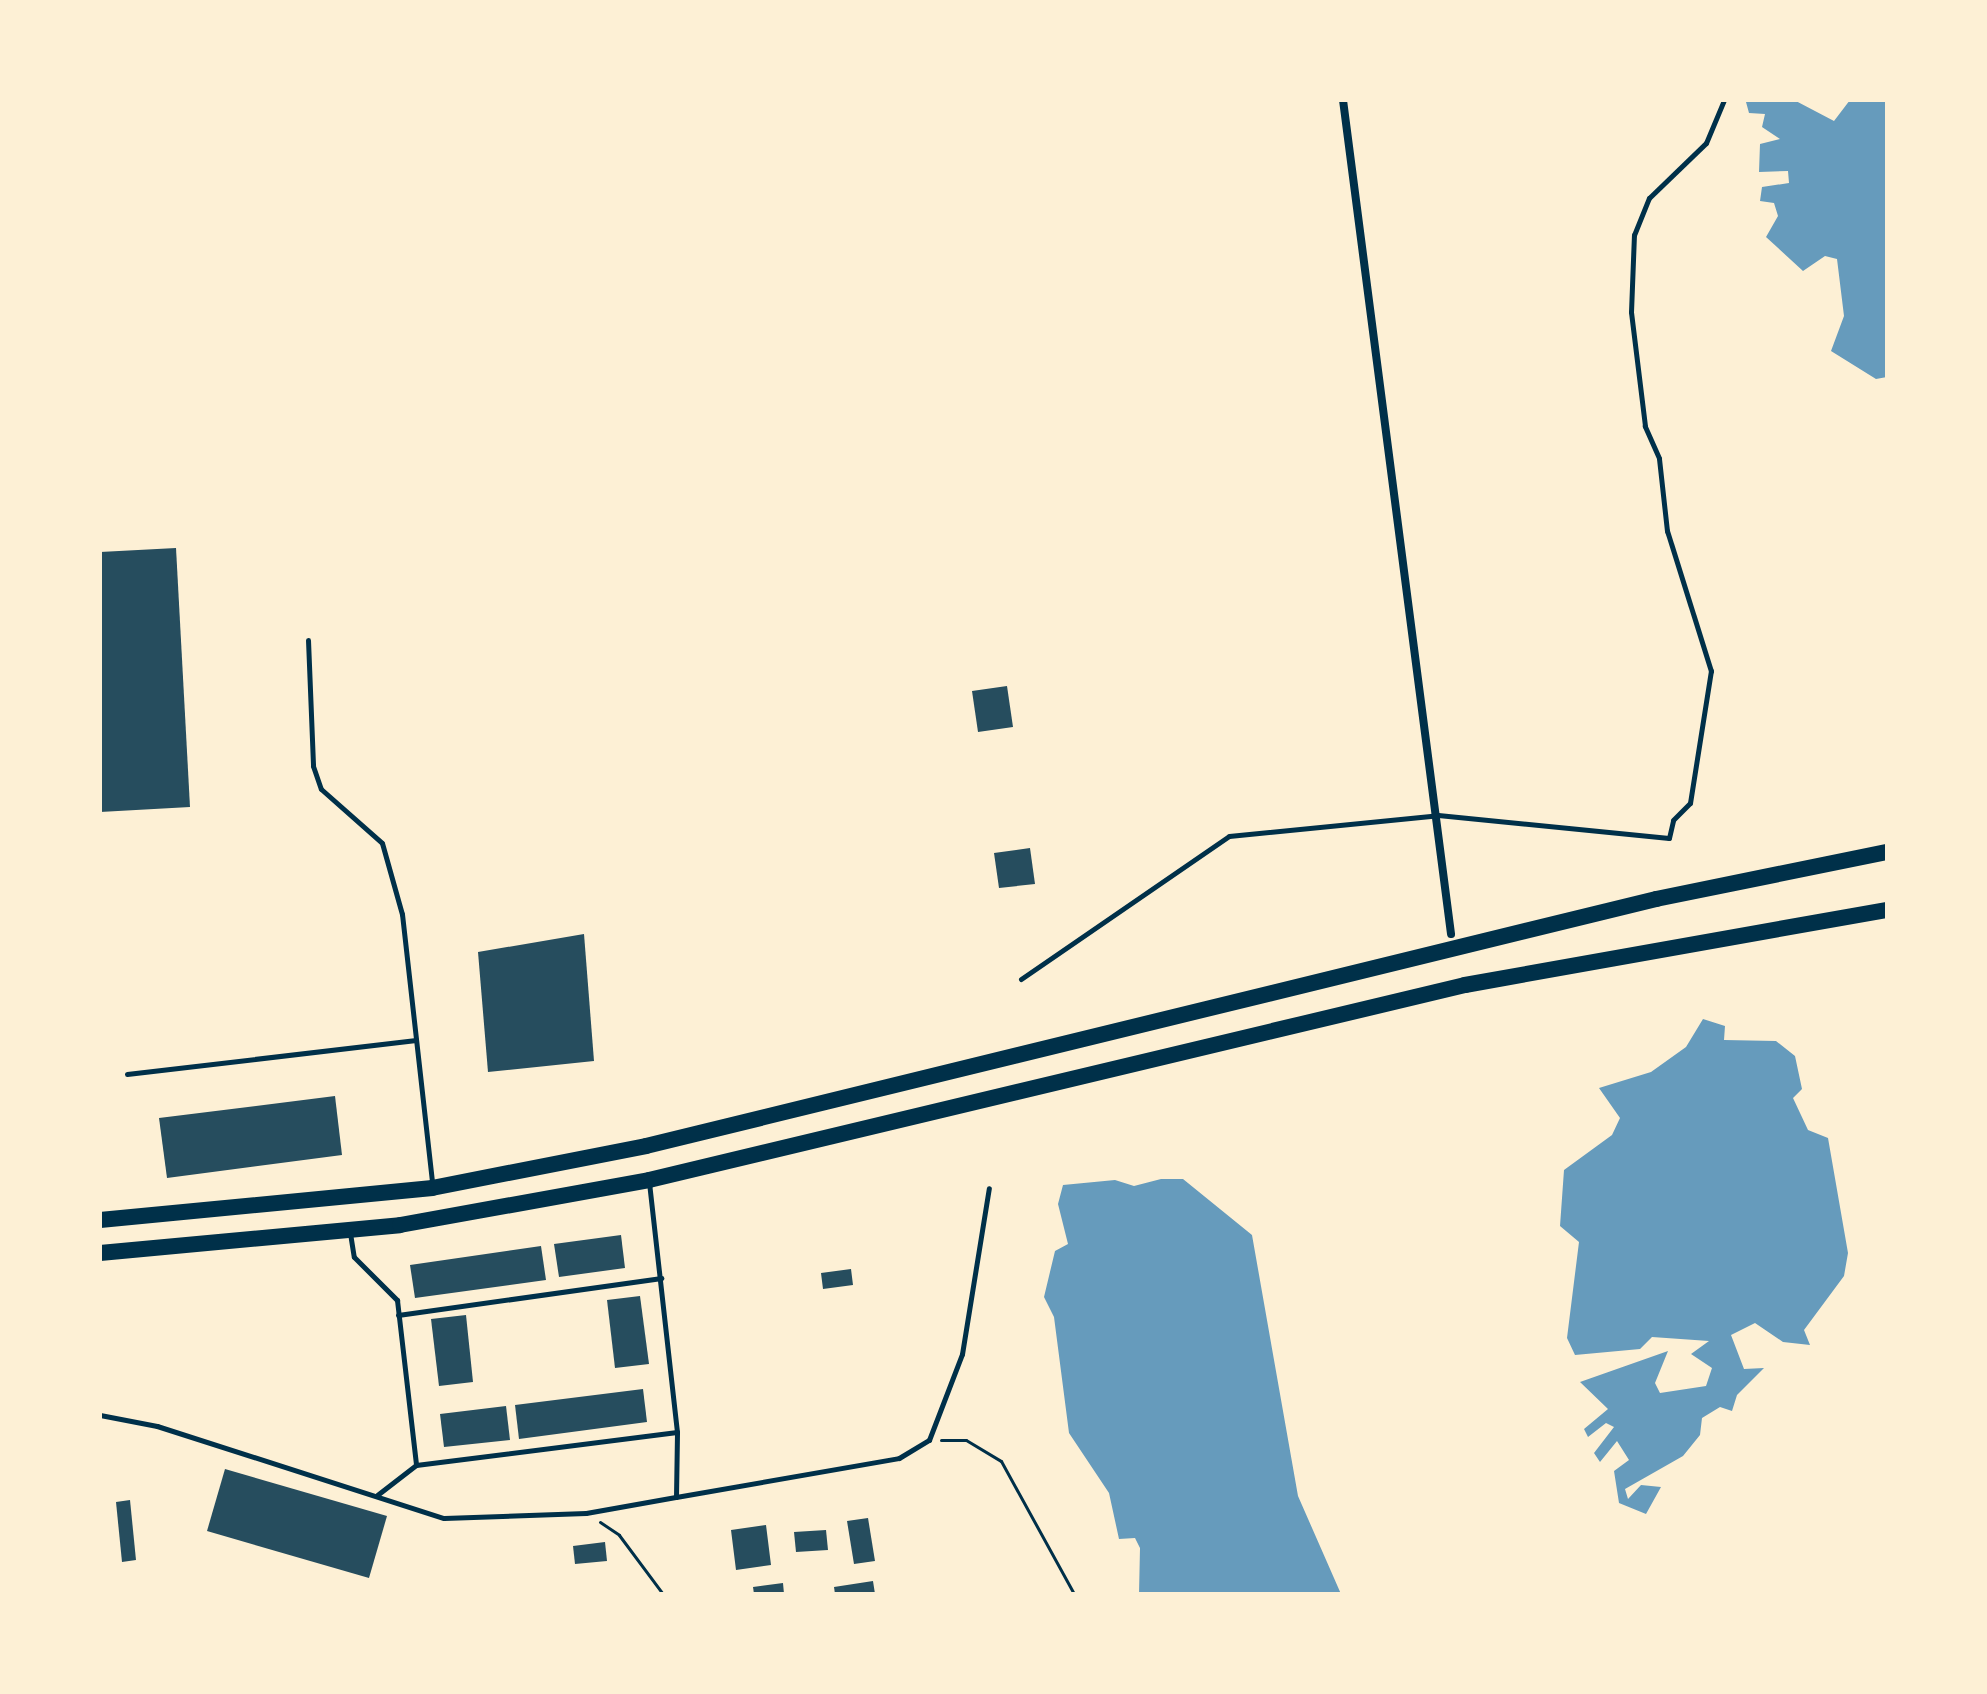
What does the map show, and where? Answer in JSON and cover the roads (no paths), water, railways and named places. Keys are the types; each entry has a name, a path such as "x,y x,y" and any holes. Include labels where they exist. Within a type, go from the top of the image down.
{"main road":[{"path":"101,1220 432,1188 646,1146 1656,899 1887,852"},
{"path":"101,1253 350,1230 649,1180 1465,985 1887,910"}],"street":[{"path":"1343,100 1451,934"}],"lane":[{"path":"1021,979 1229,836 1438,815 1669,838 1673,820 1690,803 1711,671 1667,531 1659,458 1645,426 1631,312 1634,235 1649,198 1706,143 1724,100"},
{"path":"308,640 313,766 321,789 382,843 402,914 432,1188"},
{"path":"127,1074 416,1040"},
{"path":"649,1180 677,1432 676,1497"},
{"path":"100,1415 157,1426 444,1518 586,1513 899,1458 929,1440 962,1354 989,1188"},
{"path":"350,1230 354,1257 391,1291 398,1315 416,1465"},
{"path":"398,1315 661,1278"},
{"path":"376,1495 416,1465 677,1432"}],"water":[{"path":"1794,100 1834,121 1850,100 1887,100 1887,377 1876,379 1831,351 1844,316 1837,259 1825,256 1803,271 1766,237 1778,216 1774,203 1760,201 1762,187 1789,183 1788,171 1759,172 1760,144 1780,139 1762,127 1765,114 1749,113 1746,102"},
{"path":"1703,1019 1725,1026 1724,1040 1776,1041 1795,1056 1802,1089 1793,1098 1808,1130 1828,1138 1848,1253 1844,1276 1804,1330 1810,1345 1783,1342 1755,1323 1731,1335 1744,1369 1764,1368 1737,1395 1732,1411 1720,1407 1702,1418 1700,1435 1683,1456 1625,1489 1628,1499 1641,1485 1661,1487 1646,1514 1619,1503 1614,1471 1629,1460 1617,1441 1600,1462 1594,1453 1614,1427 1606,1423 1588,1437 1584,1429 1608,1409 1580,1382 1668,1351 1655,1383 1660,1393 1706,1386 1712,1368 1691,1354 1709,1341 1652,1337 1640,1349 1575,1355 1567,1338 1579,1242 1560,1226 1564,1170 1612,1135 1620,1118 1599,1088 1651,1072 1686,1047"},
{"path":"1161,1179 1183,1179 1252,1235 1298,1496 1341,1594 1139,1594 1140,1548 1135,1538 1119,1539 1109,1493 1069,1433 1054,1317 1044,1297 1055,1251 1068,1244 1058,1204 1063,1185 1115,1180 1134,1186"}]}
